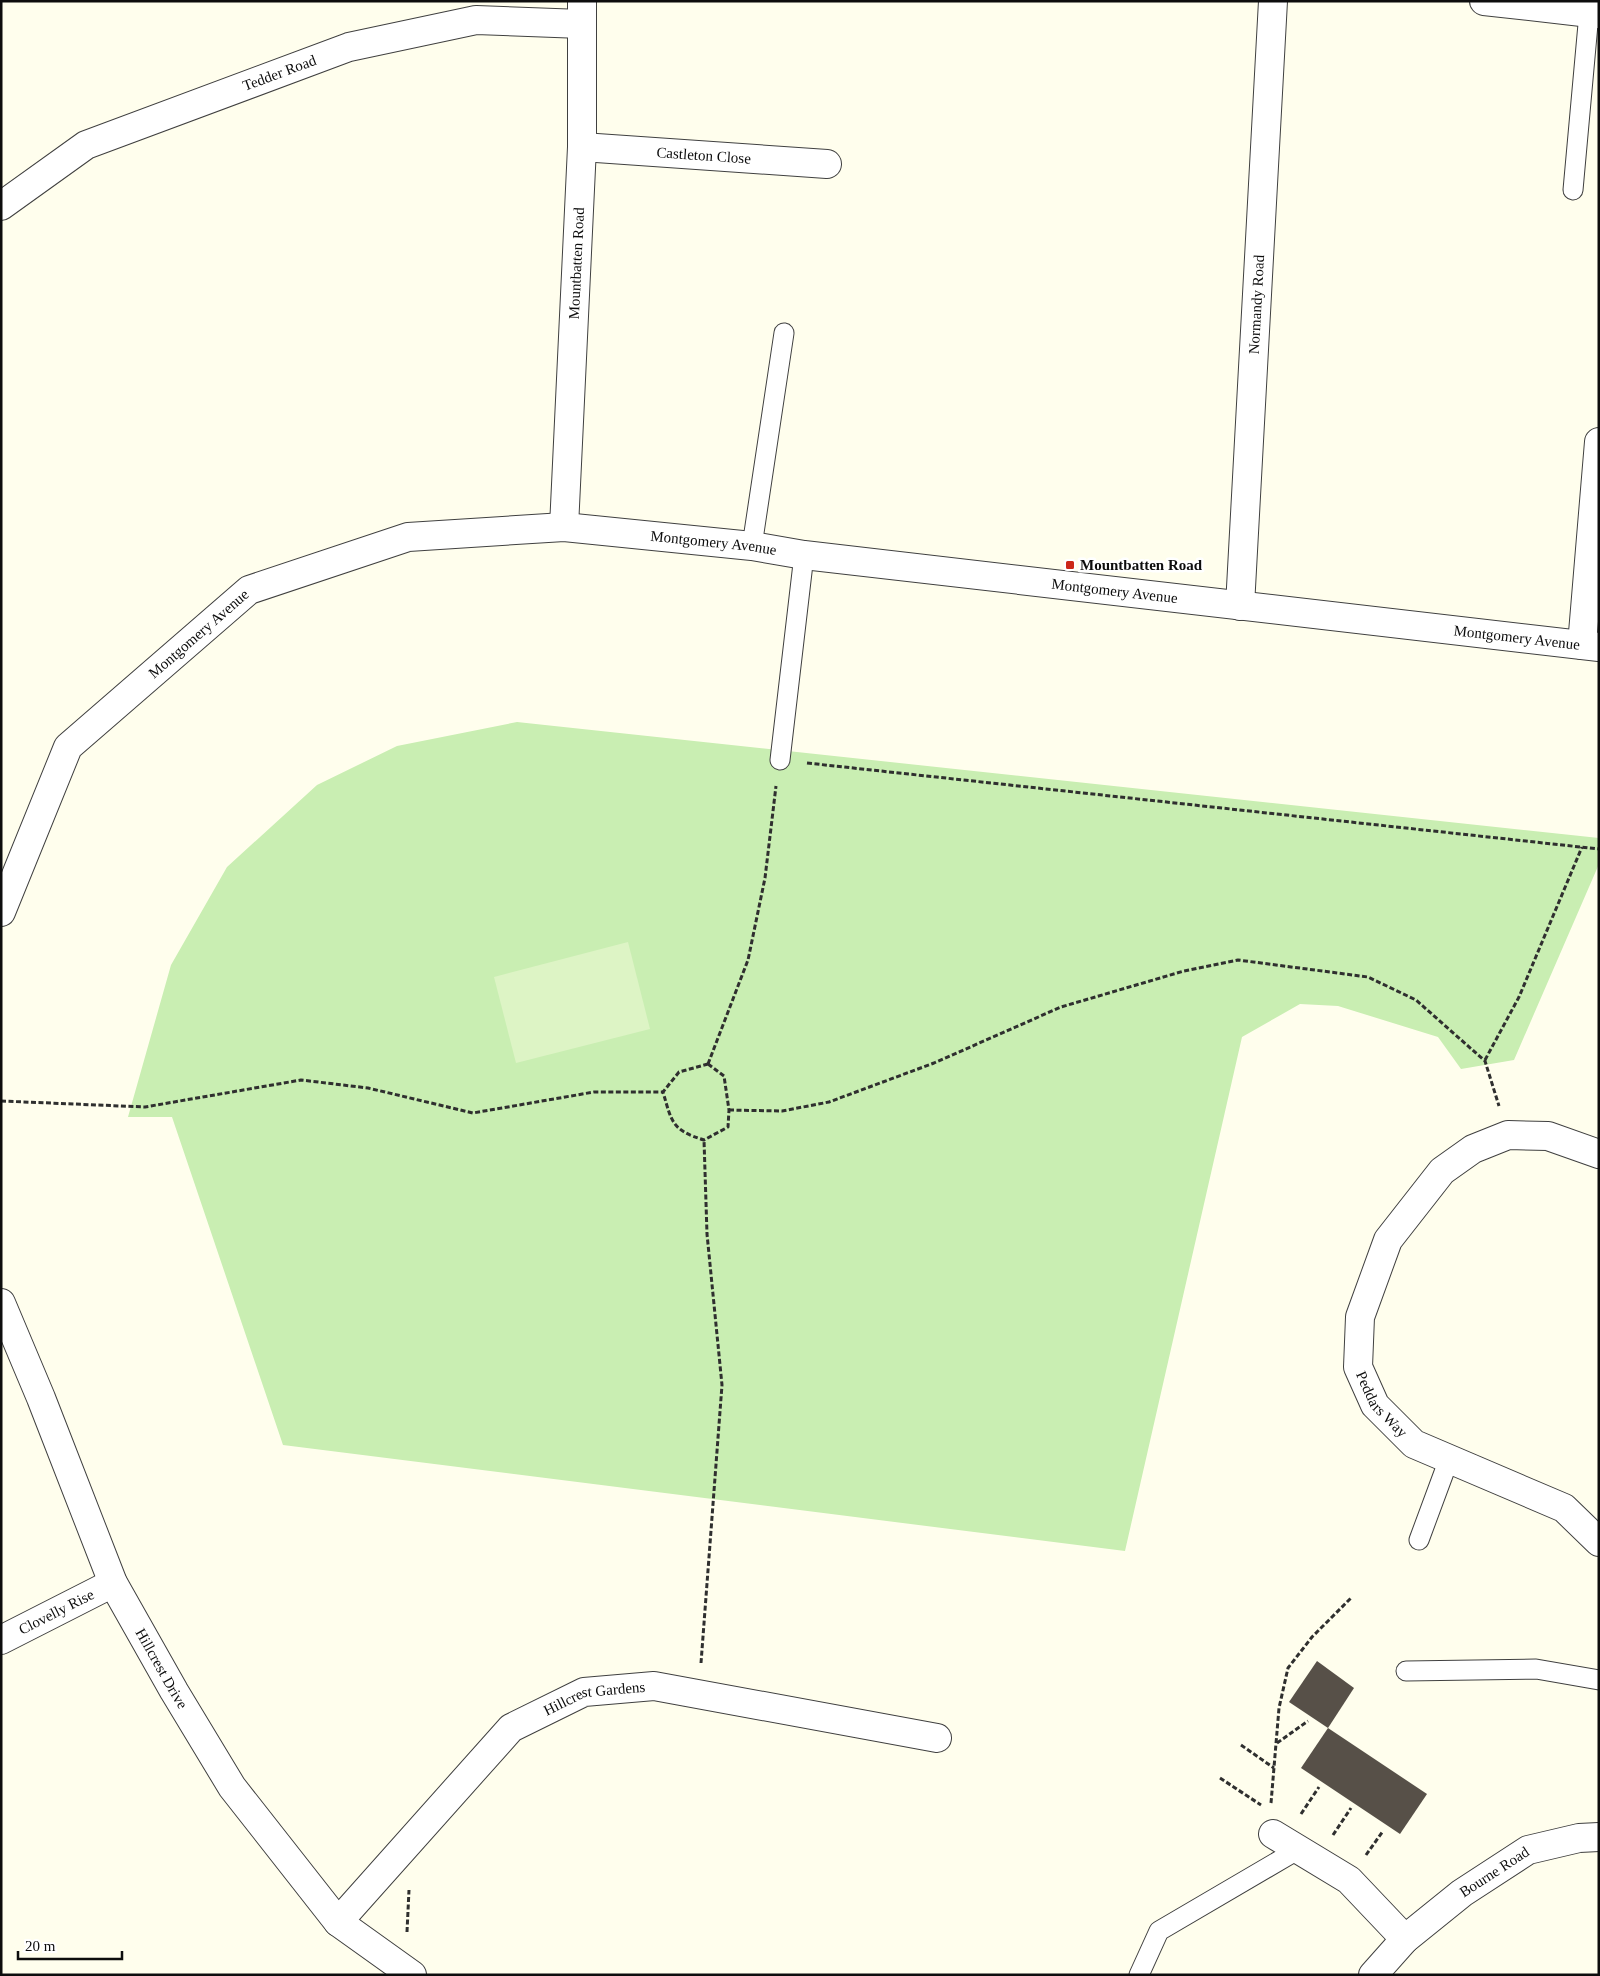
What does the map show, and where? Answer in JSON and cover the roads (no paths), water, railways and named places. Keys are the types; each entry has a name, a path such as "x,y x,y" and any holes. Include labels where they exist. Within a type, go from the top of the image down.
{"street":[{"name":"Normandy Road","path":"1240,606 1272,1"},
{"path":"1484,1 1594,14"},
{"name":"Mountbatten Road","path":"564,526 582,147 582,13"},
{"name":"Tedder Road","path":"1,206 86,145 349,47 476,20 582,13"},
{"name":"Castleton Close","path":"582,147 827,164"},
{"path":"1590,646 1599,442"},
{"name":"Montgomery Avenue","path":"1,912 68,747 249,590 408,538 564,526 752,546 804,555 1590,646"},
{"name":"Peddars Way","path":"1599,1154 1548,1136 1508,1135 1473,1149 1442,1172 1388,1240 1360,1317 1358,1367 1375,1405 1414,1444 1564,1508 1599,1542"},
{"name":"Hillcrest Drive","path":"1,1303 41,1398 113,1583 232,1787 338,1922 412,1975"},
{"name":"Clovelly Rise","path":"1,1640 113,1583"},
{"name":"Hillcrest Gardens","path":"338,1922 512,1728 584,1692 654,1686 937,1738"},
{"path":"1273,1834 1349,1880 1405,1939"},
{"name":"Bourne Road","path":"1373,1975 1405,1939 1462,1893 1528,1850 1579,1838 1599,1837"}],"lane":[{"path":"1573,190 1594,14"},
{"path":"752,546 784,333"},
{"path":"780,760 804,555"},
{"path":"1419,1540 1449,1459"},
{"path":"1406,1671 1536,1669 1599,1680"},
{"path":"1139,1975 1159,1931 1298,1849"}],"place":[{"name":"Mountbatten Road","path":"1070,565"}]}
